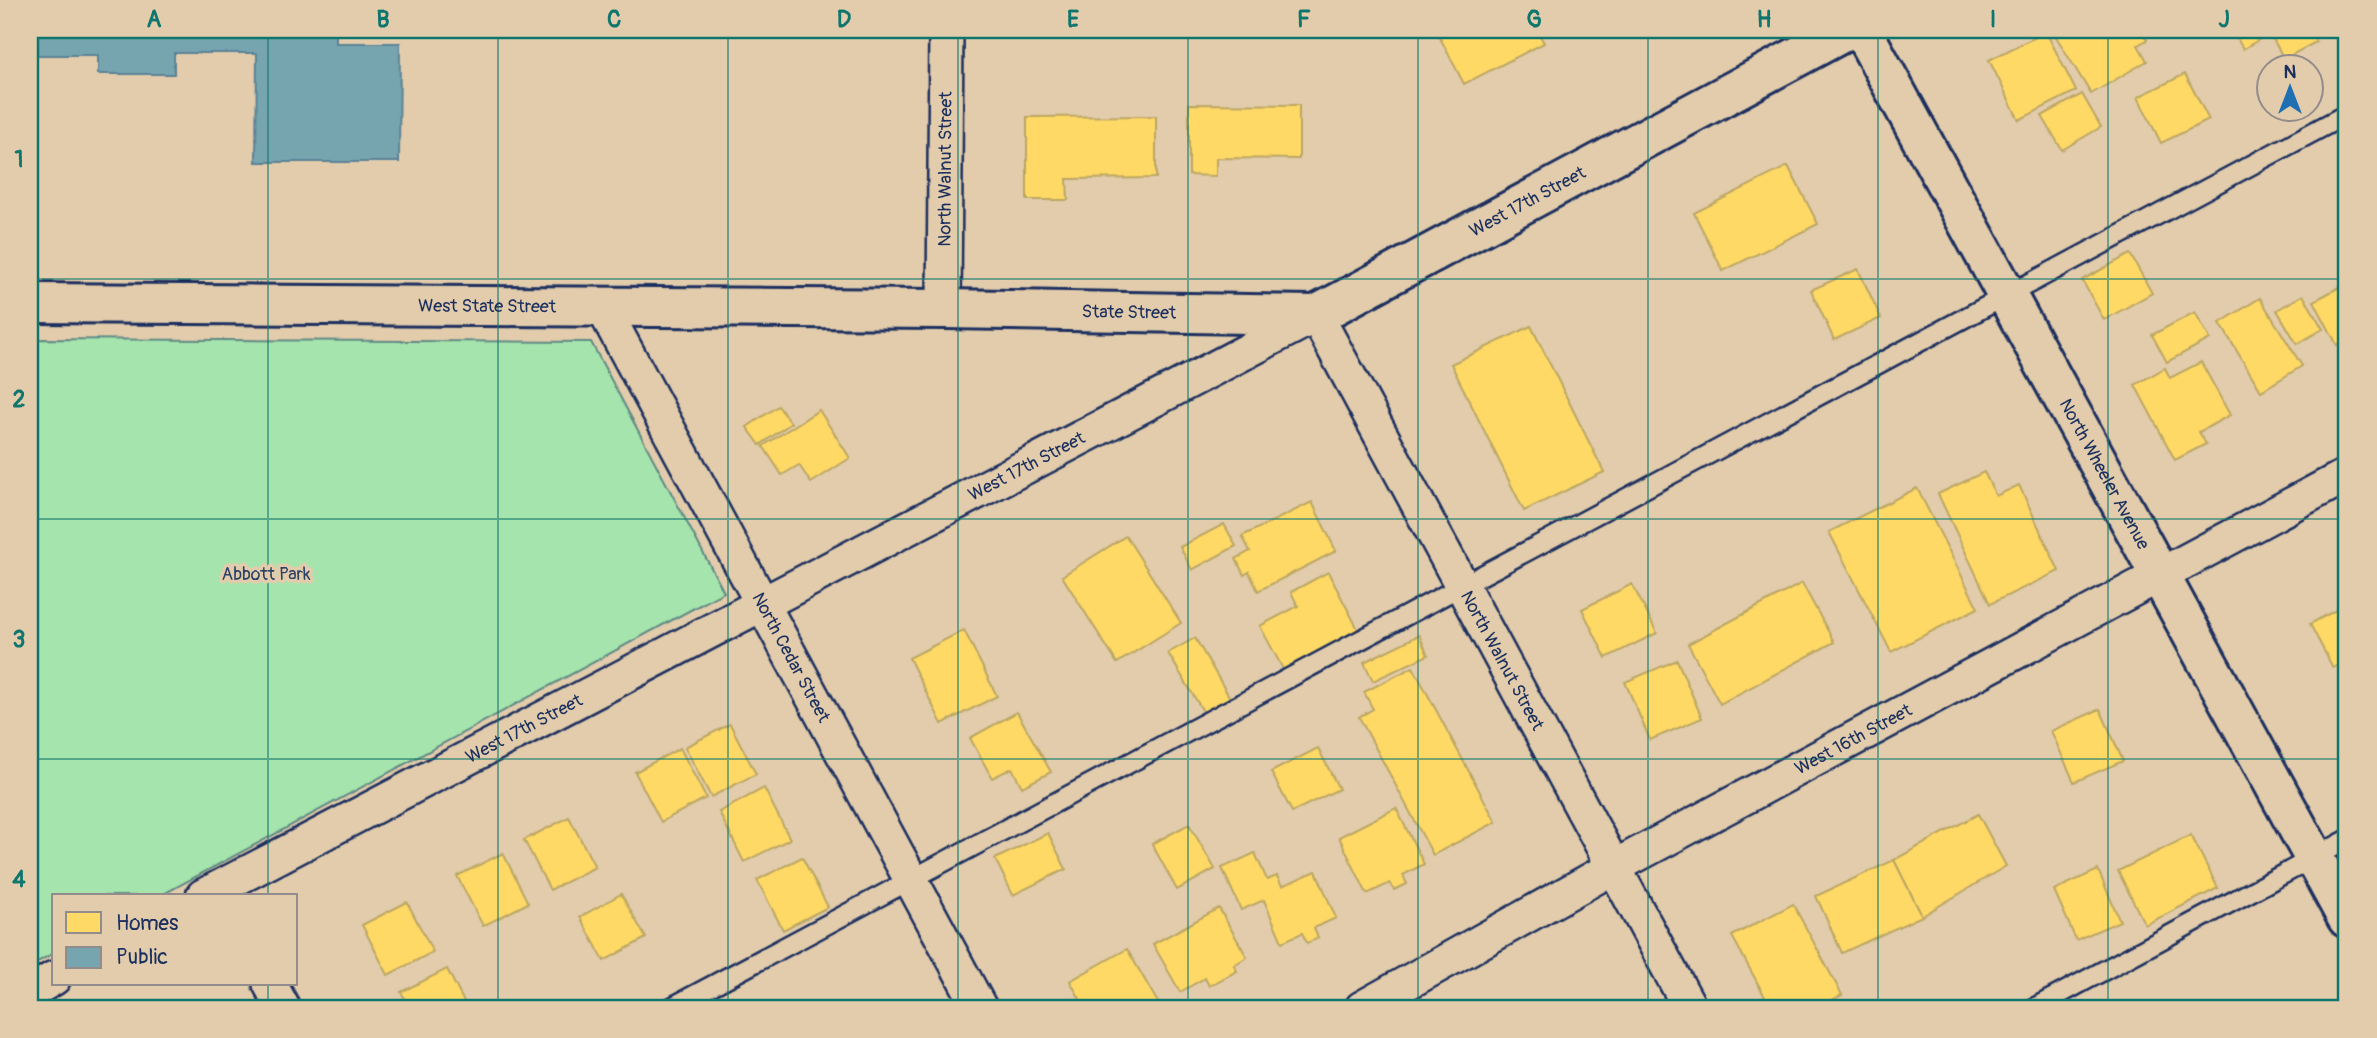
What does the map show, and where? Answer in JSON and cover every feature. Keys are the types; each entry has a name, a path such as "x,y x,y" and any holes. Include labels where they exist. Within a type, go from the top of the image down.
{"street":[{"name":"North Walnut Street","path":"944,309 946,30"},
{"name":"West 17th Street","path":"214,893 1315,315 1847,30"},
{"name":"North Wheeler Avenue","path":"1862,30 2160,575 2331,849 2347,918"},
{"name":"West State Street","path":"30,303 944,309"},
{"name":"North Cedar Street","path":"601,306 980,1008"},
{"name":"State Street","path":"944,309 1315,315"},
{"name":"North Walnut Street","path":"1315,315 1690,1008"},
{"name":"West 16th Street","path":"1362,1008 1614,867 2347,475"},
{"path":"30,992 52,979"},
{"path":"271,986 283,1008"}],"lane":[{"path":"670,1008 2347,114"},
{"path":"2034,1008 2331,849"}],"green space":[{"name":"Abbott Park","path":"30,339 591,342 724,592 164,894 52,894 52,954 30,966"}],"building: Homes":[{"path":"1436,30 1537,30 1544,43 1464,84"},
{"path":"2052,30 2141,30 2147,40 2138,45 2147,61 2091,94"},
{"path":"2232,30 2264,30 2267,35 2243,49"},
{"path":"2268,30 2309,30 2316,42 2297,52 2280,52"},
{"path":"2046,32 2076,91 2019,120 1989,60"},
{"path":"2185,74 2209,120 2161,143 2138,97"},
{"path":"2082,94 2101,127 2062,150 2042,116"},
{"path":"1189,104 1299,105 1299,159 1216,158 1216,176 1189,175"},
{"path":"1156,116 1156,178 1067,179 1068,200 1027,200 1027,117"},
{"path":"1788,166 1818,224 1723,271 1694,213"},
{"path":"2130,254 2152,293 2104,320 2082,280"},
{"path":"1858,269 1881,318 1834,340 1811,290"},
{"path":"2347,283 2347,339 2337,345 2314,301"},
{"path":"2303,295 2323,329 2297,344 2277,310"},
{"path":"2260,298 2302,366 2261,391 2220,323"},
{"path":"2195,312 2210,339 2167,362 2152,335"},
{"path":"1531,326 1604,472 1524,511 1451,364"},
{"path":"2201,362 2230,415 2199,432 2206,444 2175,460 2135,385 2165,368 2170,378"},
{"path":"778,406 791,423 760,445 747,427"},
{"path":"819,410 850,458 811,483 799,465 782,475 763,446"},
{"path":"1984,472 1996,496 2019,485 2059,571 1990,604 1938,494"},
{"path":"1917,488 1978,608 1891,652 1829,532"},
{"path":"1312,502 1336,551 1258,591 1249,572 1244,575 1236,559 1250,551 1242,536"},
{"path":"1224,524 1236,546 1192,570 1180,547"},
{"path":"1126,536 1181,623 1117,663 1062,576"},
{"path":"1328,572 1359,631 1284,671 1260,626 1298,606 1291,592"},
{"path":"1802,583 1834,642 1720,704 1688,644"},
{"path":"1632,584 1657,633 1606,658 1582,609"},
{"path":"2347,604 2347,661 2333,668 2310,624"},
{"path":"964,630 997,696 942,724 909,658"},
{"path":"1419,635 1428,655 1373,681 1364,662"},
{"path":"1195,638 1230,698 1204,713 1168,653"},
{"path":"1677,660 1702,718 1650,740 1625,682"},
{"path":"1413,667 1496,822 1433,855 1359,717 1373,709 1364,692"},
{"path":"2100,709 2123,761 2074,782 2051,731"},
{"path":"1017,712 1051,772 1022,787 1012,768 992,778 970,738"},
{"path":"730,724 756,774 711,797 685,747"},
{"path":"680,748 706,798 661,822 635,772"},
{"path":"1318,748 1339,789 1292,812 1271,772"},
{"path":"764,788 790,839 744,862 719,812"},
{"path":"1396,808 1424,864 1403,875 1407,884 1394,890 1390,883 1367,894 1339,837"},
{"path":"1978,814 2006,866 1922,916 1894,860"},
{"path":"569,817 595,867 550,890 524,840"},
{"path":"1189,824 1215,869 1177,890 1152,844"},
{"path":"1048,833 1066,869 1013,895 995,859"},
{"path":"2191,835 2218,888 2145,925 2118,871"},
{"path":"503,853 528,903 483,926 457,876"},
{"path":"1255,853 1267,880 1277,876 1282,886 1316,871 1336,918 1314,928 1318,938 1307,943 1302,933 1282,942 1264,900 1241,910 1222,868"},
{"path":"802,857 828,907 783,930 757,880"},
{"path":"1894,860 1922,916 1842,953 1816,896"},
{"path":"2098,870 2120,921 2076,940 2054,890"},
{"path":"621,894 646,938 604,961 580,917"},
{"path":"407,902 433,952 388,975 362,925"},
{"path":"1793,904 1842,995 1817,1008 1771,1008 1732,936"},
{"path":"1219,908 1247,957 1234,965 1237,971 1209,986 1205,978 1180,992 1153,944"},
{"path":"1127,949 1161,1008 1085,1008 1070,981"},
{"path":"447,969 467,1008 410,1008 401,992"}],"building: Public":[{"path":"30,30 336,30 336,43 400,43 399,162 256,162 257,53 174,53 174,74 98,74 98,55 30,55"}]}
